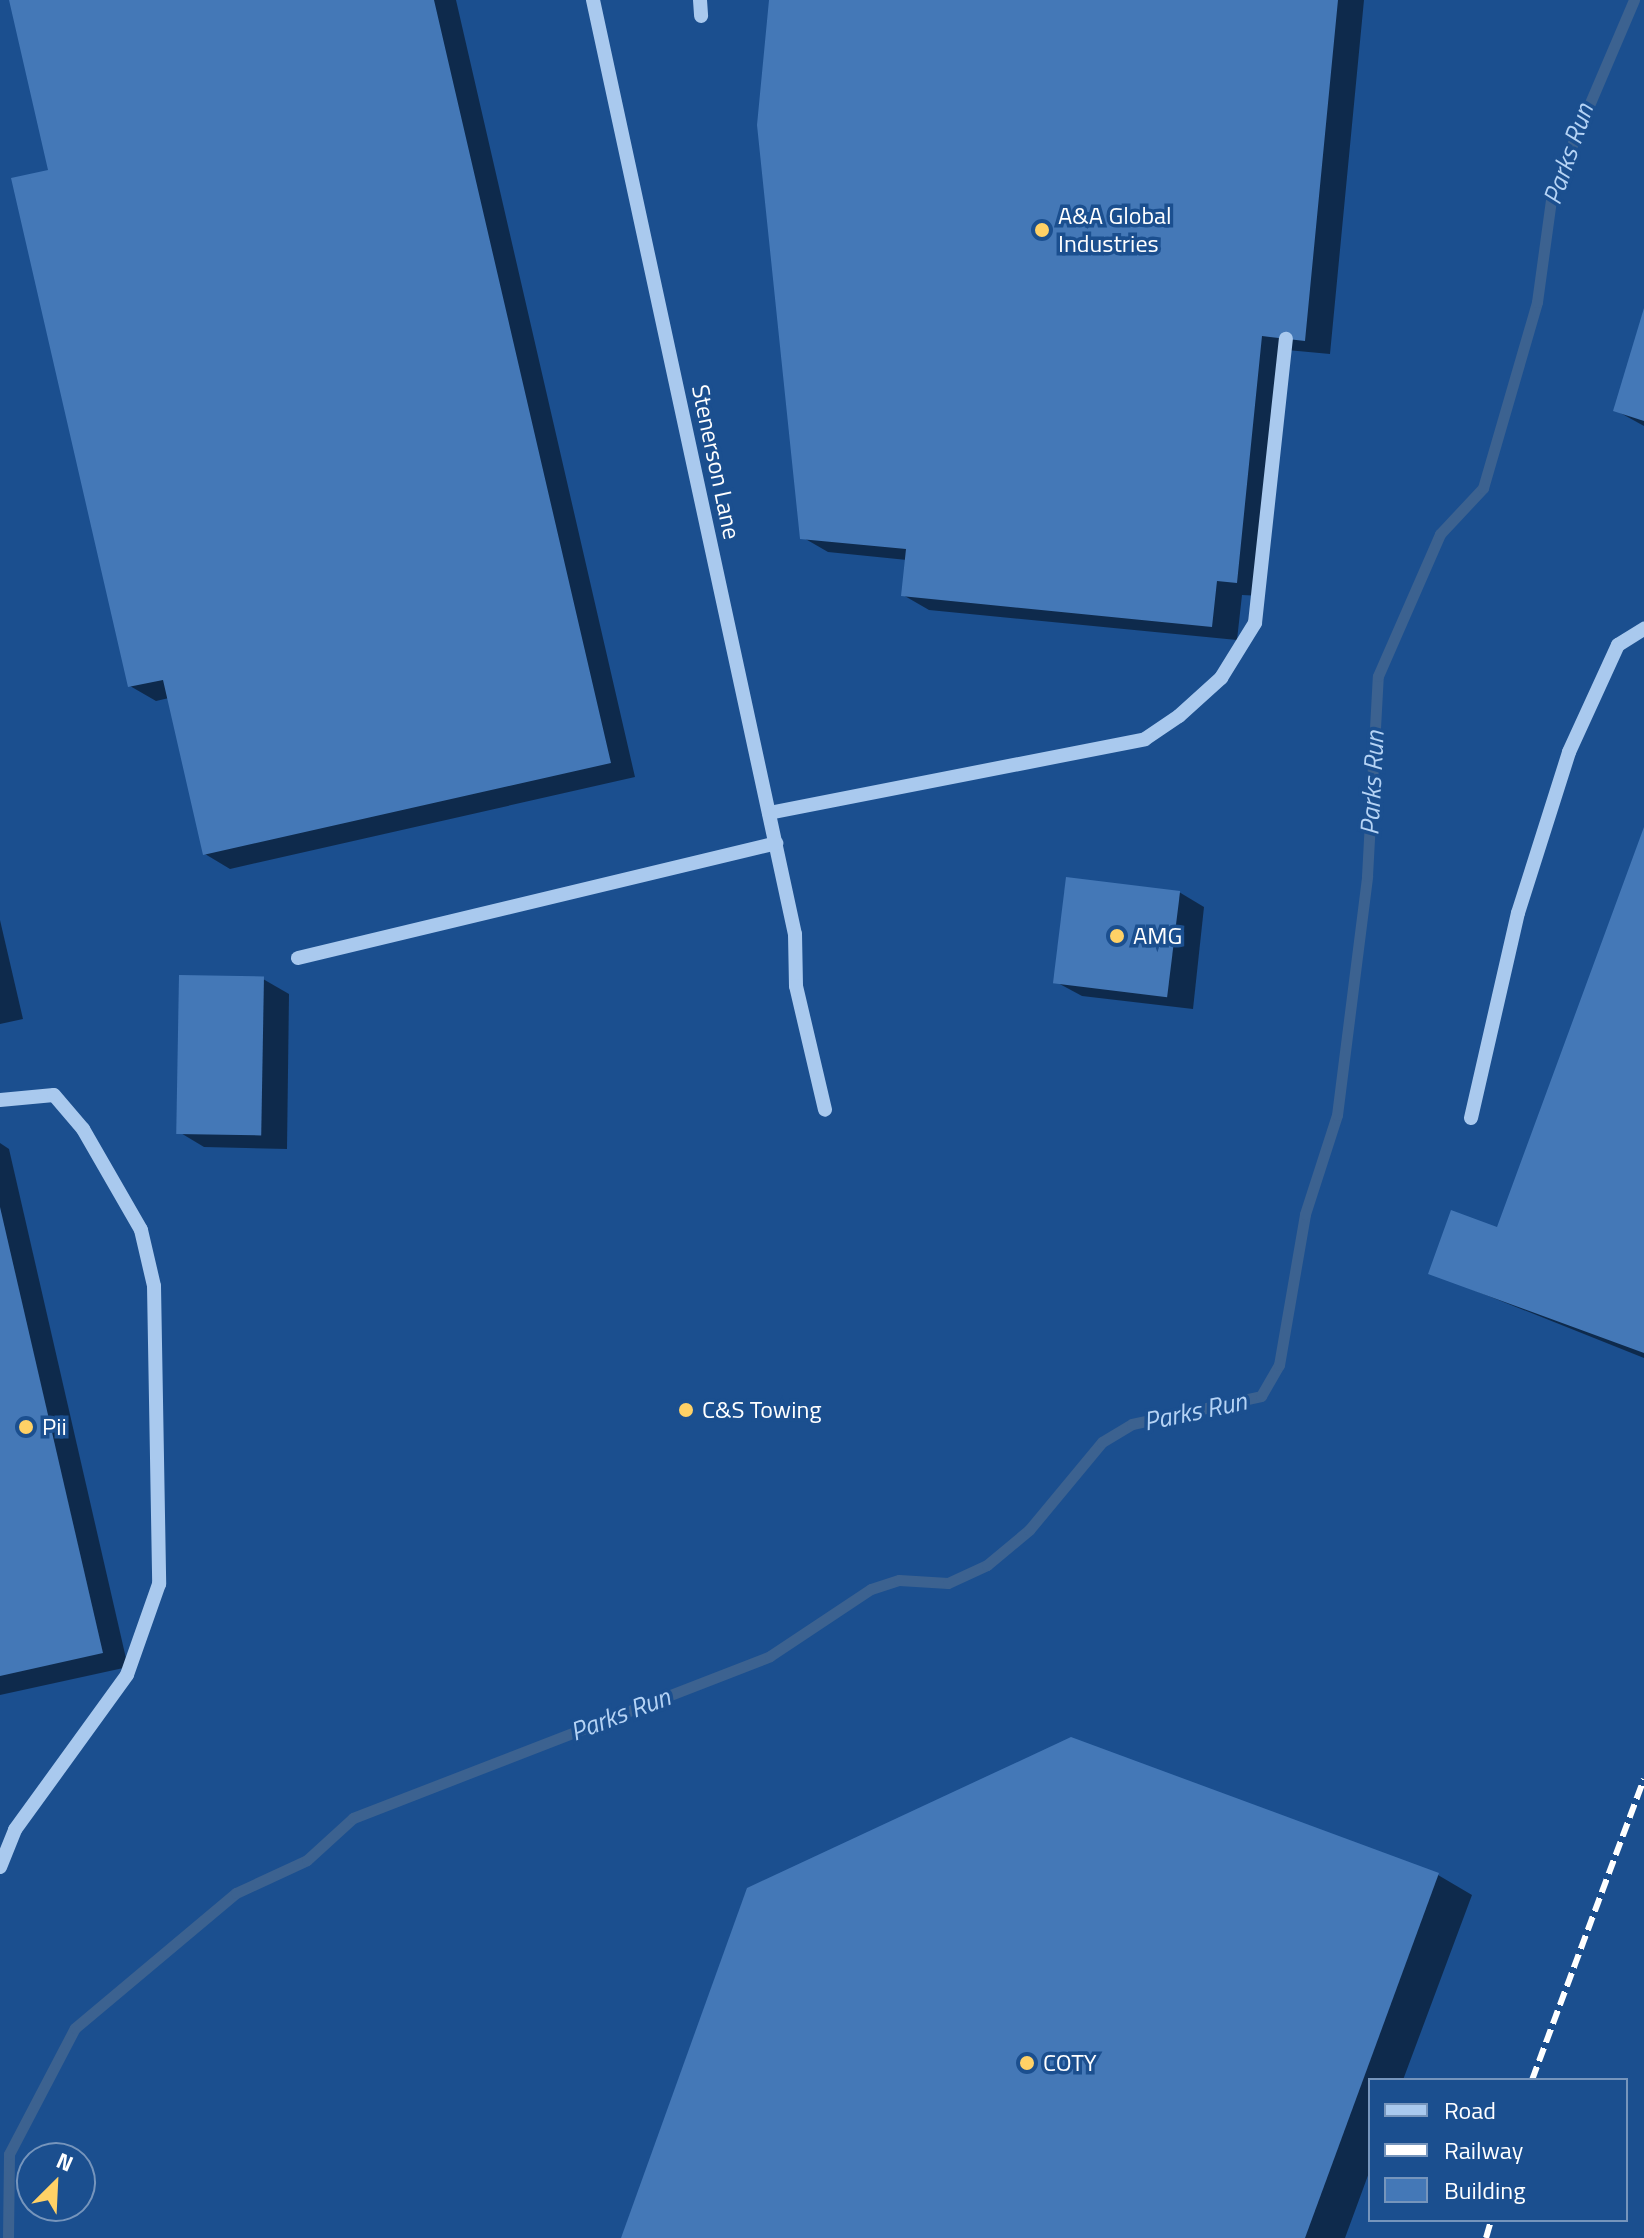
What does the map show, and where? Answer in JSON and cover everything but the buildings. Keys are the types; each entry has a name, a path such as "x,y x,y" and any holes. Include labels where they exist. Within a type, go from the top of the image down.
{"street":[{"name":"Stenerson Lane","path":"593,0 776,843 795,934 796,986 825,1110"},
{"path":"700,0 701,16"},
{"path":"769,813 1145,739 1179,716 1221,678 1255,623 1286,339"},
{"path":"1471,1118 1518,913 1569,752 1618,645 1644,629"},
{"path":"298,958 776,843"},
{"path":"0,1100 54,1095 83,1129 141,1230 154,1286 159,1584 127,1675 15,1830 0,1867"}],"waterway":[{"name":"Parks Run","path":"8,2238 9,2154 75,2028 236,1893 307,1860 353,1818 770,1656 871,1589 899,1580 948,1583 987,1565 1029,1530 1102,1442 1132,1424 1261,1396 1279,1365 1305,1214 1337,1115 1367,876 1378,676 1440,534 1483,488 1537,302 1552,192 1634,0"}],"railway":[{"path":"1533,2078 1644,1779"},
{"path":"1486,2238 1490,2222"}],"place":[{"name":"A&A Global Industries","path":"1042,230"},
{"name":"AMG","path":"1117,936"},
{"name":"C&S Towing","path":"686,1410"},
{"name":"Pii","path":"26,1427"},
{"name":"COTY","path":"1027,2063"}]}
